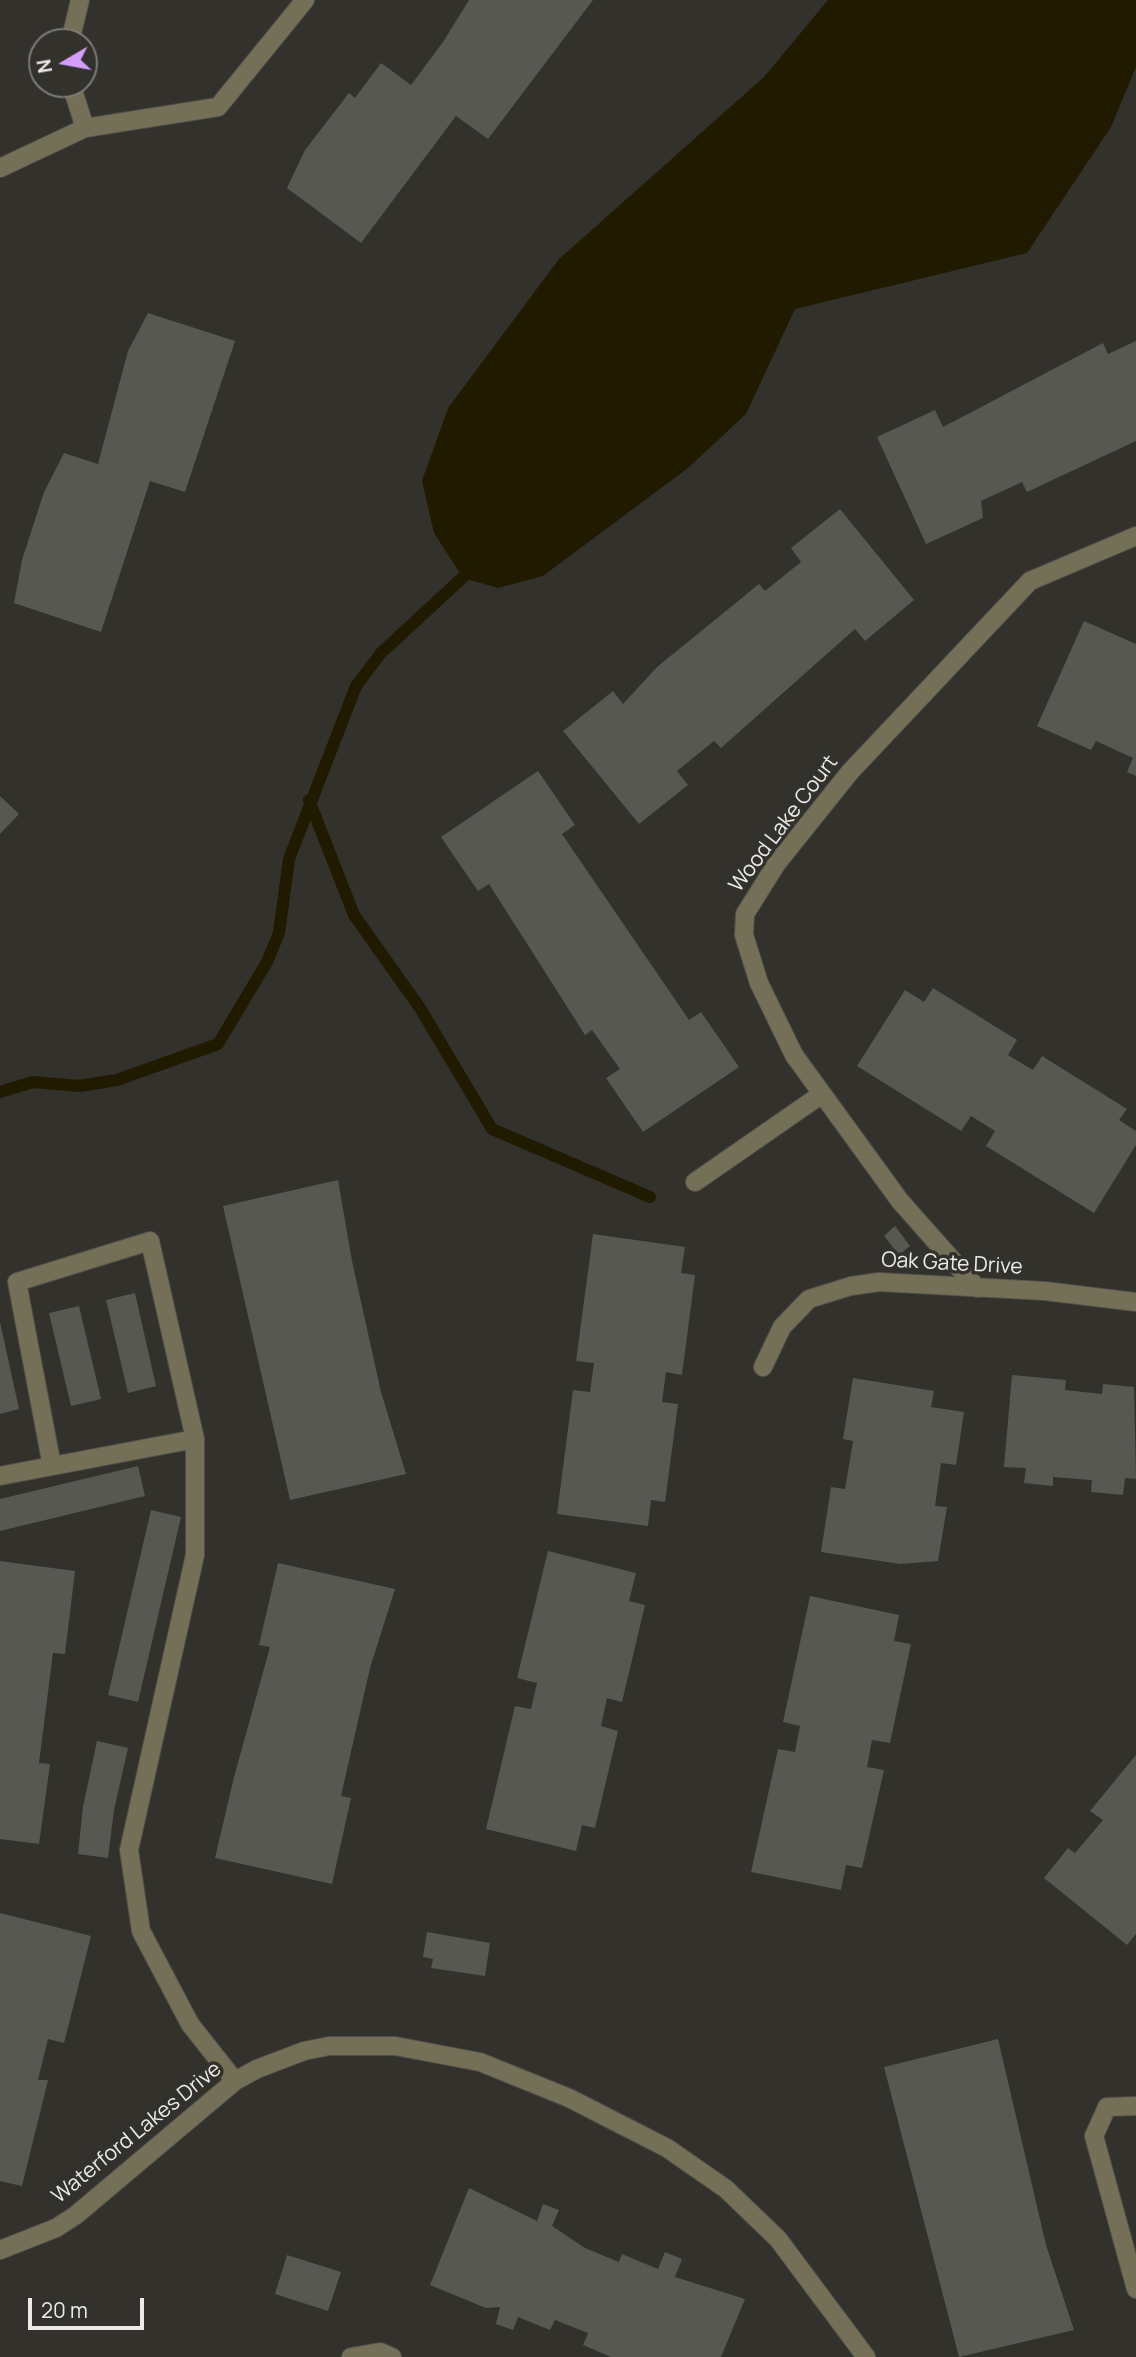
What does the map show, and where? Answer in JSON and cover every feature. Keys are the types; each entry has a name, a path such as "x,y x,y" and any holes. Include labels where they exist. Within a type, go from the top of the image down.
{"street":[{"path":"73,28 80,0"},
{"path":"0,168 85,128 218,107 305,0"},
{"path":"75,98 85,128"},
{"name":"Wood Lake Court","path":"977,1288 900,1201 794,1055 759,984 744,935 745,914 777,863 850,772 1030,580 1136,536"},
{"path":"695,1182 822,1094"},
{"path":"52,1466 17,1282 150,1241 195,1439 195,1555 129,1850 141,1931 190,2024 235,2081"},
{"name":"Oak Gate Drive","path":"763,1367 782,1327 809,1299 851,1286 879,1282 1045,1291 1136,1302"},
{"path":"0,1476 195,1439"},
{"name":"Waterford Lakes Drive","path":"0,2250 56,2228 76,2215 235,2081 257,2069 304,2051 329,2046 395,2046 480,2062 569,2098 667,2148 726,2189 778,2239 862,2356"},
{"path":"1136,2106 1107,2107 1094,2136 1136,2289"},
{"path":"351,2357 380,2352 392,2357"}],"shaded area":[{"path":"828,0 1136,0 1136,67 1111,127 1027,253 795,309 746,414 688,468 543,576 498,588 463,578 434,533 422,481 448,408 559,259 764,77"}],"building":[{"path":"469,0 593,0 488,139 456,116 361,243 287,188 305,150 349,93 355,98 381,63 411,85 443,42"},
{"path":"148,313 235,341 185,492 150,481 101,632 14,603 22,560 44,492 64,453 98,464 128,351"},
{"path":"1136,341 1136,441 1027,492 1022,482 981,501 983,518 926,544 877,437 935,410 943,427 1103,343 1108,354"},
{"path":"840,509 914,600 865,641 855,629 721,748 714,741 677,771 688,785 639,824 563,731 613,691 623,704 657,667 759,584 765,591 801,562 791,548"},
{"path":"1084,621 1136,644 1136,776 1127,772 1133,758 1096,741 1091,750 1037,726"},
{"path":"538,771 575,825 562,834 689,1020 701,1012 739,1067 643,1132 606,1078 620,1069 592,1030 585,1035 489,884 478,891 441,837"},
{"path":"0,796 19,814 0,834"},
{"path":"933,988 1017,1040 1008,1055 1033,1070 1042,1056 1127,1109 1119,1120 1136,1131 1136,1145 1094,1213 986,1146 995,1131 971,1116 961,1131 857,1066 905,990 924,1002"},
{"path":"338,1180 352,1261 381,1392 406,1474 290,1500 223,1206"},
{"path":"895,1226 910,1246 899,1255 884,1236"},
{"path":"593,1234 685,1247 681,1273 695,1275 682,1375 666,1372 662,1402 678,1404 665,1502 651,1500 648,1526 557,1514 573,1390 590,1392 594,1363 576,1361"},
{"path":"135,1293 156,1386 128,1393 106,1300"},
{"path":"79,1306 101,1399 71,1406 49,1313"},
{"path":"0,1322 19,1409 0,1414"},
{"path":"1012,1375 1066,1380 1065,1390 1102,1394 1103,1384 1134,1387 1136,1479 1125,1478 1123,1495 1091,1492 1092,1480 1053,1477 1053,1486 1024,1483 1026,1468 1004,1467"},
{"path":"853,1378 934,1391 931,1407 964,1412 956,1465 941,1463 935,1506 947,1507 938,1561 900,1564 821,1552 831,1487 845,1489 853,1441 843,1439"},
{"path":"138,1466 145,1496 0,1531 0,1499"},
{"path":"151,1510 181,1517 138,1702 108,1695"},
{"path":"548,1551 636,1573 629,1601 645,1605 622,1702 607,1698 601,1726 618,1731 595,1828 582,1825 576,1851 486,1829 515,1706 531,1709 537,1683 517,1678"},
{"path":"0,1561 75,1571 65,1654 53,1653 39,1763 50,1764 39,1844 0,1839"},
{"path":"278,1563 395,1589 370,1668 341,1796 351,1798 332,1884 215,1858 270,1647 259,1645"},
{"path":"810,1596 899,1615 894,1641 911,1644 890,1743 872,1740 867,1767 884,1770 862,1868 846,1865 841,1890 751,1872 778,1749 795,1752 800,1726 783,1722"},
{"path":"97,1741 128,1748 114,1810 108,1858 78,1854 83,1807"},
{"path":"1136,1755 1136,1934 1127,1945 1044,1878 1068,1848 1075,1853 1103,1820 1090,1811"},
{"path":"0,1913 91,1936 64,2043 48,2039 38,2080 48,2080 22,2186 0,2181"},
{"path":"427,1932 490,1943 485,1976 431,1968 433,1959 423,1957"},
{"path":"998,2039 1046,2245 1074,2330 959,2357 884,2067"},
{"path":"469,2188 537,2221 543,2204 559,2210 552,2226 585,2248 619,2262 622,2254 658,2269 665,2252 682,2259 675,2277 745,2299 721,2357 611,2357 583,2345 588,2333 555,2320 550,2330 518,2317 513,2330 496,2324 500,2307 486,2308 430,2285"},
{"path":"287,2255 341,2272 328,2311 275,2294"}],"waterway":[{"path":"0,1092 33,1082 79,1086 117,1080 218,1044 267,962 279,933 289,859 356,686 381,653 473,568"},
{"path":"309,800 354,915 420,1008 492,1129 650,1197"}]}
